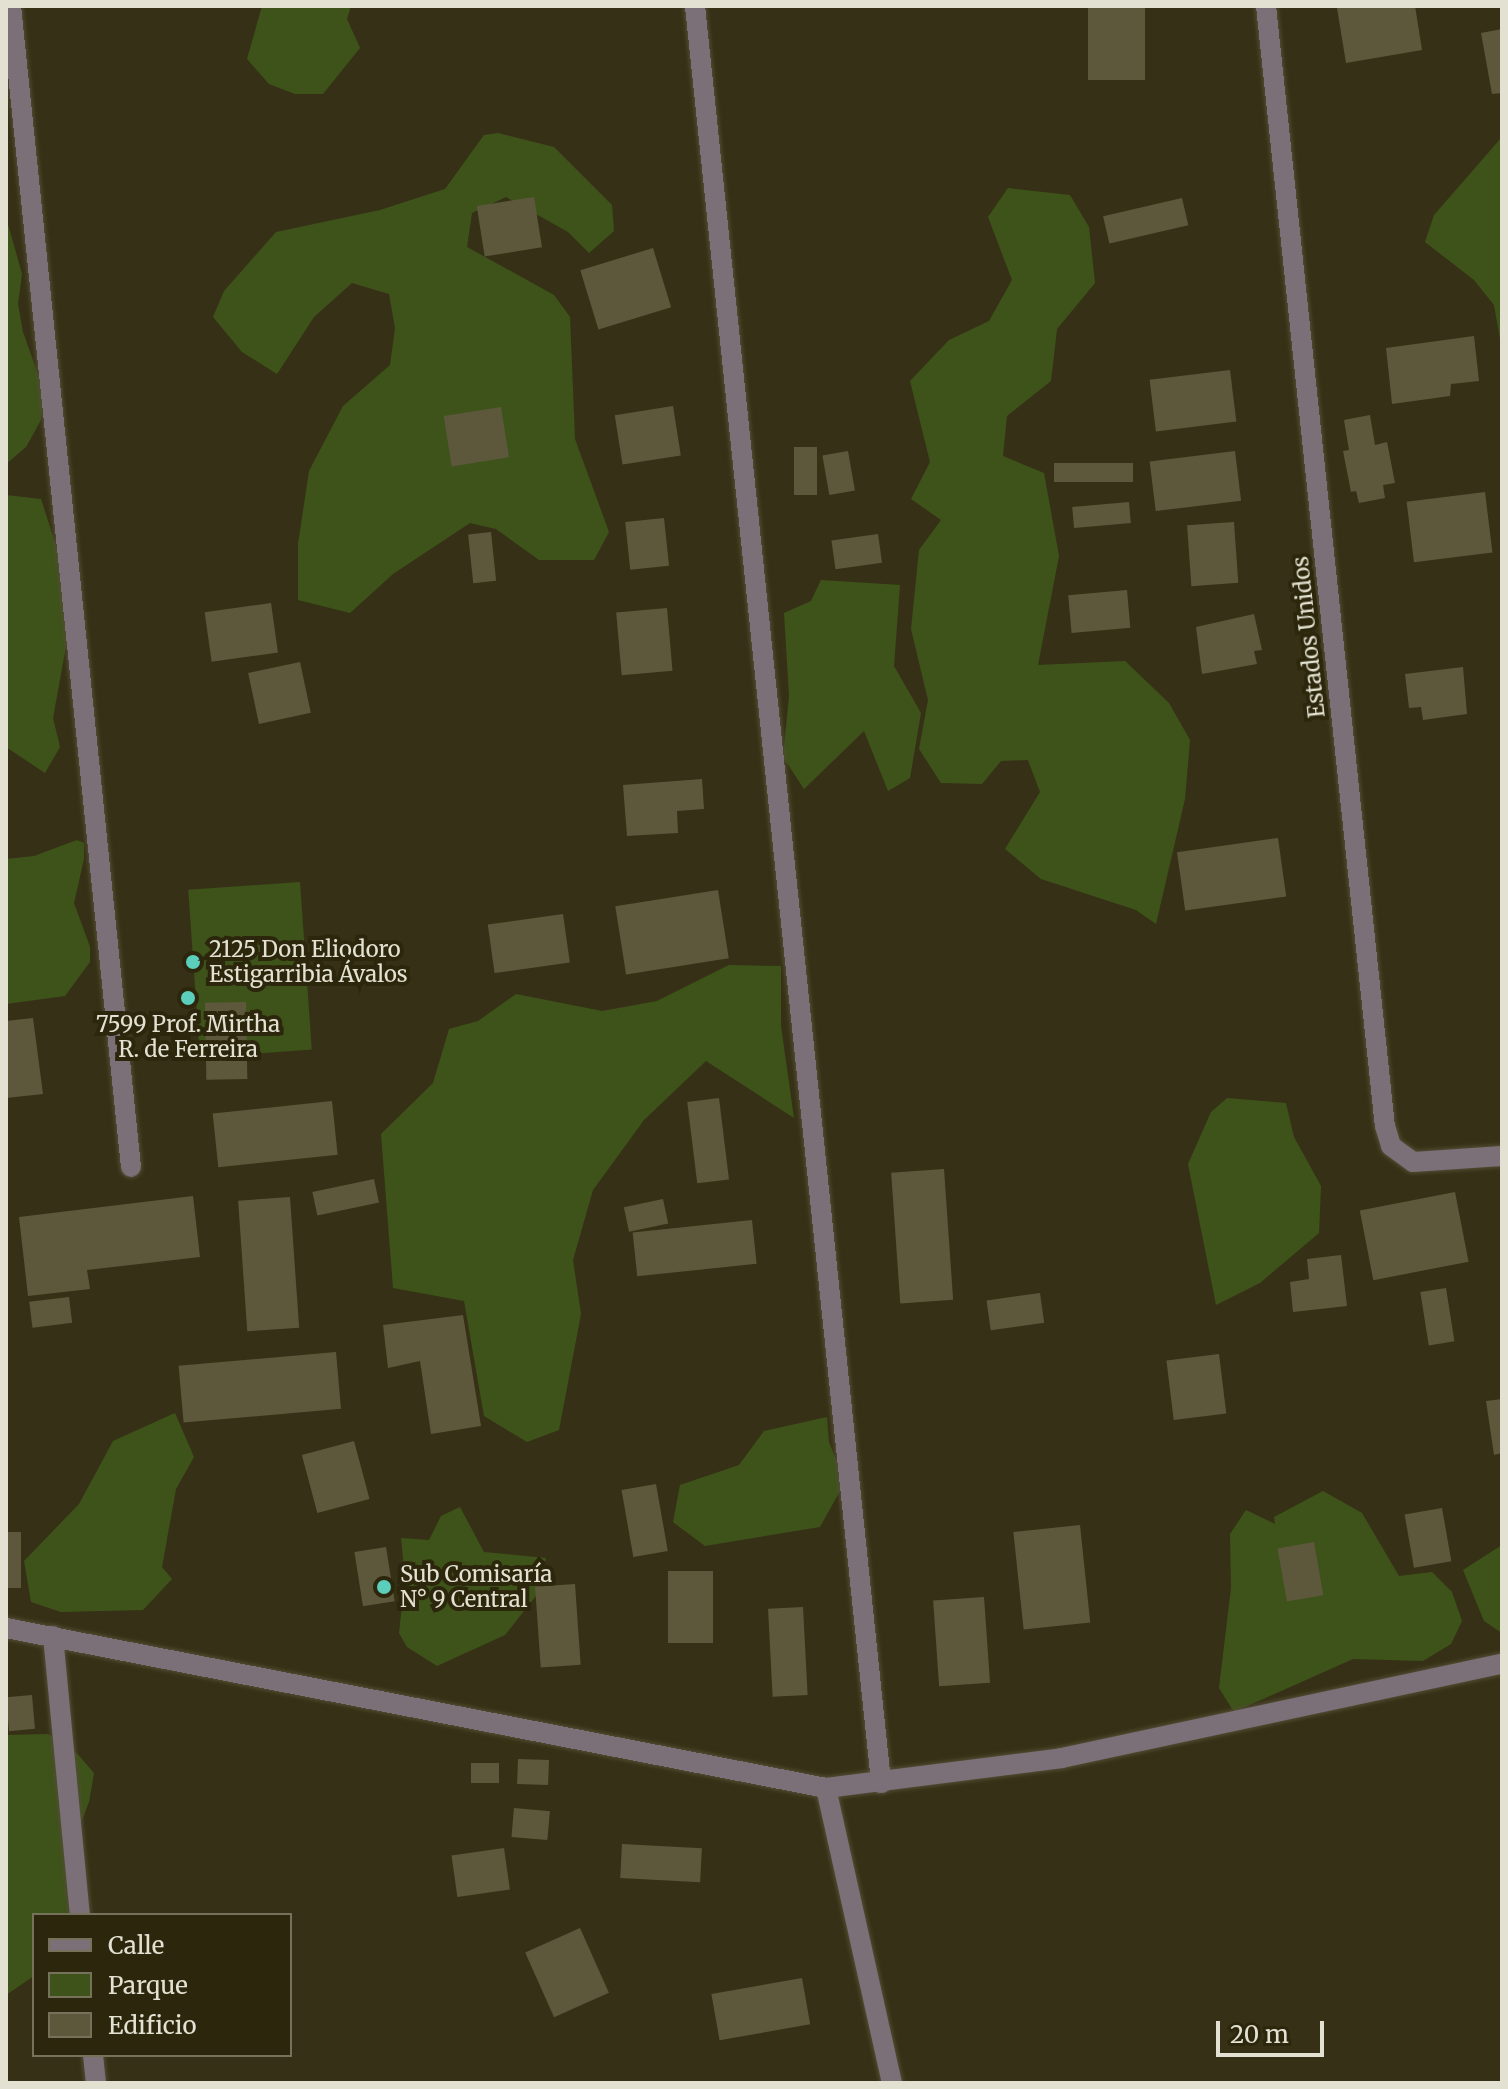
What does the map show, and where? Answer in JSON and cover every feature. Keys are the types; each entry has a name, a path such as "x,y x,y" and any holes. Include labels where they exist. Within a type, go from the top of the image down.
{"street":[{"path":"11,6 13,89 131,1167"},
{"path":"695,6 881,1783"},
{"name":"Estados Unidos","path":"1266,6 1385,1126 1391,1146 1413,1162 1502,1156"},
{"path":"6,1628 826,1788 1062,1758 1502,1664"},
{"path":"53,1636 80,1913"},
{"path":"826,1788 892,2083"},
{"path":"93,2057 96,2083"}],"green space":[{"path":"262,6 351,6 347,19 360,48 323,94 295,94 269,84 247,59"},
{"path":"498,133 554,147 612,205 614,231 589,253 568,232 506,197 472,213 467,247 554,295 570,317 575,439 609,532 594,560 539,560 496,529 470,523 393,574 350,613 298,600 298,544 309,471 343,406 390,365 395,328 389,294 352,283 314,317 277,374 242,352 213,317 224,291 276,232 380,210 445,189 484,135"},
{"path":"1502,137 1502,350 1494,305 1474,280 1425,242 1434,215"},
{"path":"1008,188 1070,195 1089,227 1095,283 1057,329 1051,381 1007,416 1003,456 1044,473 1059,556 1038,665 1125,661 1169,703 1190,740 1185,799 1156,924 1136,910 1041,879 1005,849 1040,792 1028,760 1001,761 982,784 941,783 919,749 928,700 911,629 919,550 941,520 911,499 930,462 910,381 949,340 989,321 1012,280 988,217"},
{"path":"6,217 22,274 18,304 23,332 44,391 41,420 26,447 6,464"},
{"path":"6,495 41,499 61,561 69,630 53,718 60,747 45,773 6,747"},
{"path":"821,580 900,585 894,666 921,713 910,778 888,791 864,731 804,789 783,757 789,696 784,613 811,601"},
{"path":"77,840 84,843 84,859 74,903 90,947 90,962 65,996 6,1004 6,859 34,856"},
{"path":"300,882 312,1050 200,1057 188,890"},
{"path":"729,965 781,966 781,1026 794,1118 706,1061 644,1120 593,1190 573,1260 581,1314 559,1430 527,1442 484,1416 464,1301 393,1288 381,1134 433,1083 449,1029 478,1021 516,994 602,1011 657,1001"},
{"path":"1227,1098 1286,1103 1294,1137 1321,1186 1319,1233 1260,1283 1216,1305 1188,1164 1211,1112"},
{"path":"175,1413 194,1457 176,1489 162,1567 172,1579 143,1610 61,1612 31,1602 24,1561 79,1504 113,1441"},
{"path":"827,1417 829,1442 845,1482 820,1527 705,1546 673,1522 680,1485 739,1465 764,1431"},
{"path":"1323,1491 1362,1513 1399,1576 1432,1572 1452,1592 1462,1621 1451,1644 1423,1661 1353,1659 1234,1712 1219,1688 1231,1588 1230,1534 1246,1510 1275,1524 1274,1517"},
{"path":"460,1507 484,1552 546,1558 539,1592 505,1635 437,1666 407,1647 399,1633 405,1578 401,1538 429,1540 441,1516"},
{"path":"1502,1545 1502,1633 1484,1621 1463,1570"},
{"path":"48,1734 74,1750 94,1773 89,1802 67,1860 69,1913 32,1913 32,1977 6,1995 6,1735"}],"building":[{"path":"1088,6 1145,6 1145,80 1088,80"},
{"path":"1415,6 1422,50 1346,63 1337,8"},
{"path":"1502,29 1502,93 1492,94 1481,33"},
{"path":"534,197 542,247 485,256 477,206"},
{"path":"1182,198 1188,225 1109,244 1103,216"},
{"path":"653,248 671,307 598,330 580,270"},
{"path":"1474,336 1479,381 1451,384 1450,396 1392,404 1386,348"},
{"path":"1230,370 1236,422 1156,431 1150,380"},
{"path":"673,406 681,455 623,465 615,415"},
{"path":"501,407 509,457 452,466 444,416"},
{"path":"1370,415 1375,445 1387,442 1395,483 1383,485 1385,498 1359,503 1356,491 1351,492 1343,451 1349,450 1344,420"},
{"path":"794,447 817,447 817,495 794,495"},
{"path":"848,451 855,490 829,495 822,456"},
{"path":"1235,451 1241,501 1156,511 1150,461"},
{"path":"1054,463 1133,463 1133,482 1054,482"},
{"path":"1485,492 1492,553 1414,562 1407,502"},
{"path":"1129,502 1131,523 1074,528 1072,507"},
{"path":"664,518 669,566 630,570 625,522"},
{"path":"1234,522 1238,583 1191,586 1187,525"},
{"path":"491,532 496,581 473,583 468,534"},
{"path":"878,534 882,563 835,569 831,541"},
{"path":"1127,590 1130,628 1072,633 1068,595"},
{"path":"271,603 278,653 212,662 205,612"},
{"path":"667,608 672,671 622,675 616,612"},
{"path":"1254,614 1262,650 1254,651 1257,664 1202,674 1196,627"},
{"path":"300,662 311,713 259,724 248,673"},
{"path":"1463,667 1467,714 1423,720 1421,707 1409,708 1405,674"},
{"path":"702,779 704,809 677,811 678,833 627,836 623,785"},
{"path":"1278,838 1286,896 1185,911 1177,852"},
{"path":"718,890 729,958 626,974 615,906"},
{"path":"563,914 570,963 495,973 488,925"},
{"path":"246,1002 247,1079 206,1080 205,1003"},
{"path":"33,1018 43,1094 6,1098 6,1021"},
{"path":"719,1098 729,1179 697,1183 687,1102"},
{"path":"332,1101 338,1155 218,1167 213,1114"},
{"path":"944,1169 953,1300 900,1303 891,1173"},
{"path":"374,1179 379,1202 317,1216 312,1192"},
{"path":"1455,1192 1469,1262 1373,1280 1360,1211"},
{"path":"193,1196 200,1257 87,1270 90,1289 28,1296 19,1217"},
{"path":"290,1197 299,1328 247,1331 238,1201"},
{"path":"663,1199 668,1223 629,1232 624,1207"},
{"path":"752,1220 757,1264 637,1276 633,1233"},
{"path":"1341,1255 1347,1306 1293,1312 1290,1282 1309,1279 1307,1259"},
{"path":"1446,1288 1454,1341 1429,1345 1420,1292"},
{"path":"1040,1293 1044,1323 991,1330 987,1301"},
{"path":"69,1297 72,1323 32,1328 29,1302"},
{"path":"463,1315 481,1426 431,1434 420,1361 388,1368 383,1325"},
{"path":"336,1352 341,1409 184,1423 179,1366"},
{"path":"1219,1354 1226,1414 1174,1420 1166,1360"},
{"path":"1502,1399 1502,1453 1494,1455 1486,1401"},
{"path":"354,1441 370,1499 317,1513 302,1455"},
{"path":"656,1484 668,1551 633,1557 622,1490"},
{"path":"1442,1508 1451,1561 1414,1568 1405,1515"},
{"path":"1080,1525 1090,1622 1024,1629 1013,1532"},
{"path":"6,1532 21,1532 21,1588 6,1588"},
{"path":"1314,1542 1323,1595 1287,1602 1278,1548"},
{"path":"386,1547 395,1601 363,1606 354,1552"},
{"path":"668,1571 713,1571 713,1643 668,1643"},
{"path":"575,1584 581,1665 541,1668 535,1587"},
{"path":"984,1597 990,1683 939,1686 933,1601"},
{"path":"803,1607 808,1695 773,1697 768,1609"},
{"path":"32,1695 35,1729 9,1731 6,1697"},
{"path":"518,1759 549,1760 548,1785 517,1784"},
{"path":"471,1763 499,1763 499,1783 471,1783"},
{"path":"514,1808 550,1811 547,1840 511,1837"},
{"path":"622,1844 702,1848 700,1882 620,1878"},
{"path":"504,1848 510,1890 457,1897 452,1855"},
{"path":"580,1928 609,1993 554,2017 525,1952"},
{"path":"802,1978 810,2024 720,2040 711,1994"}],"place":[{"name":"2125 Don Eliodoro Estigarribia Ávalos","path":"193,962"},
{"name":"7599 Prof. Mirtha R. de Ferreira","path":"188,998"},
{"name":"Sub Comisaría N° 9 Central","path":"384,1587"}]}
